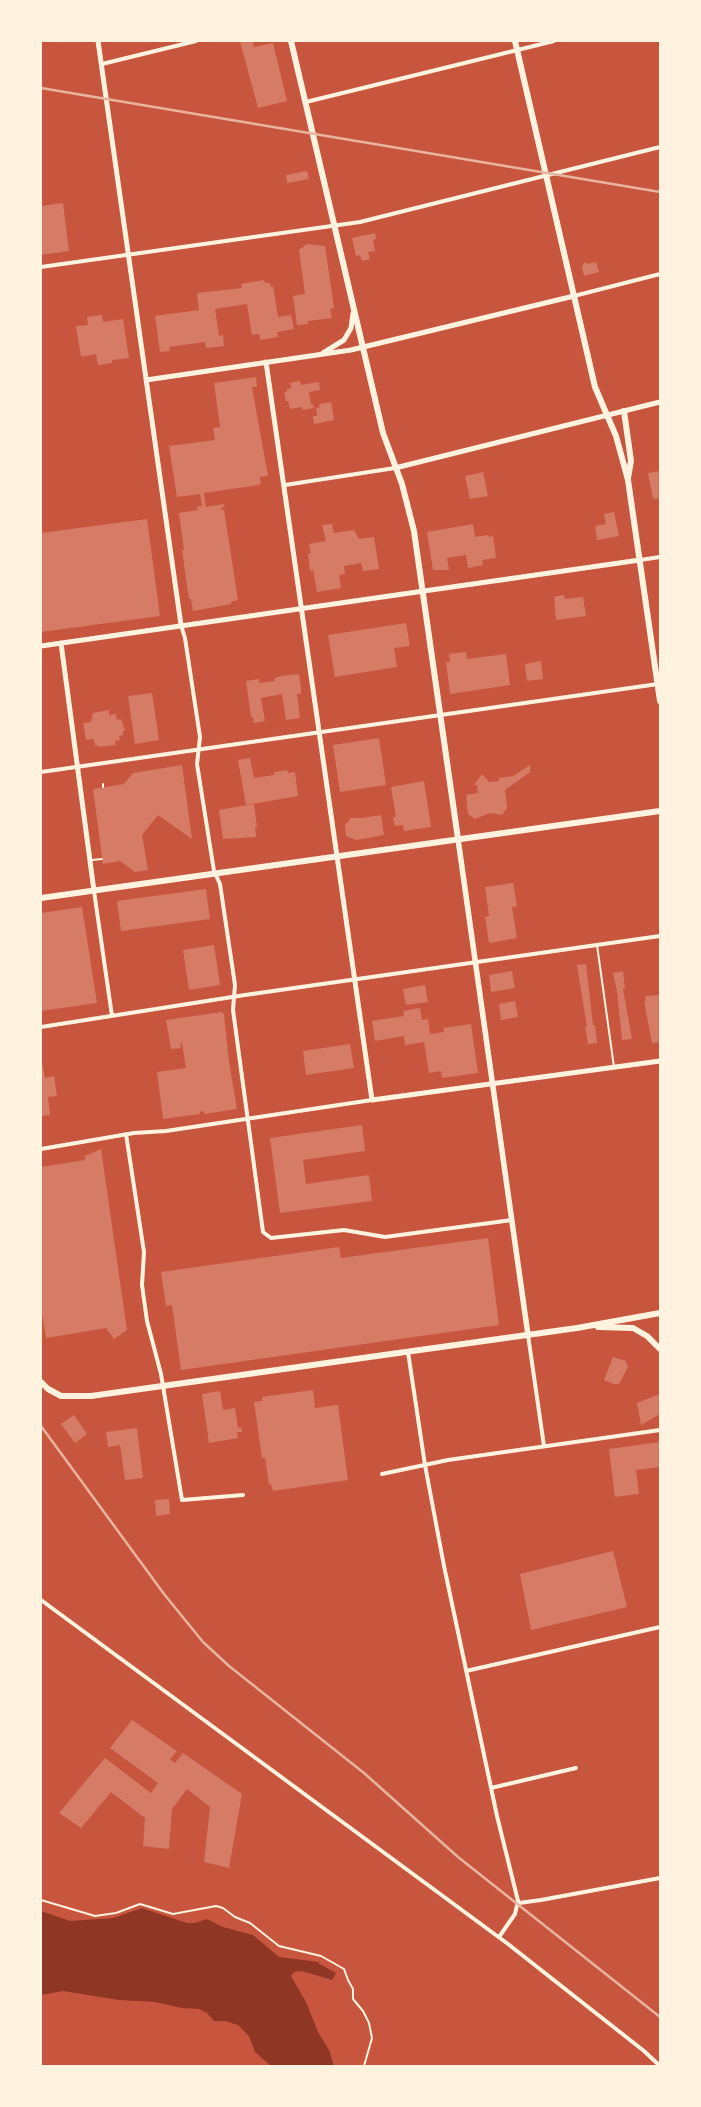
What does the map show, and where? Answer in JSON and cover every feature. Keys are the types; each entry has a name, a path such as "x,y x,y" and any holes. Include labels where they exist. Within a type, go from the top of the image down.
{"main road":[{"path":"291,41 383,433 414,531 528,1335"},
{"path":"514,41 595,387 619,444 628,480 660,701"},
{"path":"624,411 631,461 628,480"},
{"path":"41,898 660,810"},
{"path":"42,1383 56,1394 68,1398 164,1387 577,1328 660,1314"},
{"path":"577,1328 631,1328 647,1336 660,1349"}],"street":[{"path":"98,41 181,625 185,638 198,722 200,749 197,764 214,874 220,884 236,996 233,1011 261,1226 264,1234 274,1238 344,1230 385,1237 512,1220"},
{"path":"102,64 196,41"},
{"path":"306,102 554,41"},
{"path":"41,267 335,226 546,177 660,147"},
{"path":"146,380 363,348 660,274"},
{"path":"318,355 344,340 351,328 354,307"},
{"path":"266,362 372,1100"},
{"path":"284,485 395,468 660,402"},
{"path":"41,646 660,557"},
{"path":"61,643 112,1016"},
{"path":"41,772 659,684"},
{"path":"41,1027 236,996 660,936"},
{"path":"41,1149 126,1134 166,1131 248,1120 372,1100 660,1061"},
{"path":"126,1134 144,1252 142,1281 147,1320 164,1387 182,1500 243,1495"},
{"path":"528,1335 544,1446"},
{"path":"408,1352 425,1465 466,1671 491,1788 519,1903 515,1914 499,1937"},
{"path":"382,1474 425,1465 544,1446 660,1430"},
{"path":"41,1600 499,1937 657,2065"},
{"path":"466,1671 660,1627"},
{"path":"491,1788 576,1768"},
{"path":"519,1903 660,1878"}],"lane":[{"path":"90,861 102,859"},
{"path":"597,945 614,1068"}],"path":[{"path":"41,1900 94,1916 110,1914 140,1904 173,1914 216,1906 223,1908 235,1917 247,1921 283,1948 321,1956 344,1969 354,1989 353,1999 369,2023 372,2038 364,2066"}],"shaded area":[{"path":"142,1908 187,1923 195,1923 207,1919 223,1927 253,1935 279,1957 319,1962 336,1973 332,1980 302,1971 294,1972 291,1976 307,2004 318,2032 329,2050 334,2066 271,2066 255,2052 249,2036 238,2025 225,2021 214,2021 207,2013 199,2009 182,2008 155,2002 119,2000 63,1991 41,1995 41,1911 70,1921 113,1918"}],"building":[{"path":"240,41 253,41 254,47 273,43 287,101 258,108"},
{"path":"307,171 309,179 287,183 286,175"},
{"path":"63,203 69,251 41,255 41,206"},
{"path":"375,233 376,239 373,240 375,251 368,252 370,259 362,261 360,255 356,256 352,238"},
{"path":"307,244 325,246 334,308 330,309 332,318 308,321 308,324 297,325 293,296 305,294 299,250"},
{"path":"585,262 587,264 596,262 599,272 584,276 582,266"},
{"path":"264,280 265,283 270,283 271,287 273,286 278,317 291,315 294,329 277,332 278,337 260,340 259,334 252,335 247,304 215,309 219,336 223,335 224,346 206,348 205,342 169,347 170,351 160,352 155,316 199,310 197,293 242,288 241,284"},
{"path":"102,315 103,322 123,319 129,358 112,360 112,363 98,365 96,354 81,357 76,326 88,325 87,317"},
{"path":"256,377 257,387 252,387 268,476 260,477 261,484 204,493 206,507 224,504 225,507 221,508 224,510 238,600 231,602 231,604 193,611 191,599 189,599 182,550 184,550 179,513 198,510 197,507 202,506 200,494 177,497 169,446 215,440 213,428 220,427 214,383"},
{"path":"300,381 301,385 319,382 320,390 309,392 311,405 313,404 314,408 303,410 302,407 290,409 284,393 287,392 287,389 291,388 290,383"},
{"path":"331,402 334,420 314,424 313,416 317,416 316,408 320,407 319,404"},
{"path":"660,471 660,498 653,499 648,473"},
{"path":"483,472 488,496 470,499 465,476"},
{"path":"614,512 619,536 597,540 595,526 606,524 604,514"},
{"path":"147,519 160,616 41,632 41,533"},
{"path":"332,524 334,533 354,530 359,539 374,537 379,569 363,571 361,563 344,566 345,574 339,575 341,588 317,592 313,570 310,571 308,554 311,553 309,544 326,541 322,525"},
{"path":"473,524 475,537 493,536 496,558 482,560 483,565 468,568 466,555 447,558 449,570 433,570 427,532"},
{"path":"564,595 565,599 583,597 586,616 556,620 554,597"},
{"path":"406,623 410,646 394,648 397,667 335,677 328,635"},
{"path":"466,652 467,659 506,654 510,685 450,694 446,662 450,662 449,654"},
{"path":"541,661 543,679 527,681 525,664"},
{"path":"299,674 301,694 297,694 300,718 286,720 282,694 261,698 265,721 254,723 253,717 251,717 246,681 259,679 259,683 275,681 274,678"},
{"path":"152,693 159,740 135,744 128,696"},
{"path":"109,710 109,715 116,714 117,720 121,719 125,731 123,731 123,735 119,736 120,740 115,741 116,745 95,746 94,739 86,740 83,723 91,722 93,713"},
{"path":"379,738 386,785 340,792 333,745"},
{"path":"250,758 254,778 274,775 274,772 287,770 288,773 295,772 298,796 246,805 238,760"},
{"path":"182,765 192,839 158,815 142,835 148,870 135,872 120,861 103,864 93,789 124,784 133,773"},
{"path":"530,765 530,772 505,790 507,808 502,815 490,813 475,819 468,814 466,795 478,793 477,785 474,785 482,774 489,782 499,781 499,778 513,776"},
{"path":"424,781 431,827 404,831 403,825 395,826 393,817 396,817 391,787"},
{"path":"254,804 257,827 255,827 256,837 223,839 219,810"},
{"path":"381,815 384,835 356,840 346,836 345,825 351,818"},
{"path":"513,883 517,906 512,907 517,938 489,943 485,917 489,916 485,887"},
{"path":"206,889 210,919 121,931 117,901"},
{"path":"82,907 97,1003 41,1011 41,913"},
{"path":"214,945 220,985 189,990 183,950"},
{"path":"586,964 597,1043 588,1044 577,965"},
{"path":"512,971 515,988 491,992 489,975"},
{"path":"623,971 625,989 623,989 632,1039 622,1040 617,991 613,973"},
{"path":"425,985 428,1002 406,1005 403,989"},
{"path":"660,995 660,1042 652,1043 644,1001 646,1001 645,996"},
{"path":"515,1001 518,1017 501,1020 499,1004"},
{"path":"420,1008 422,1020 428,1019 430,1034 444,1032 443,1028 471,1024 478,1073 442,1078 441,1071 429,1073 424,1042 405,1045 404,1036 375,1041 372,1021 404,1016 403,1011"},
{"path":"222,1012 224,1015 237,1109 204,1114 204,1111 200,1112 200,1114 163,1119 157,1072 186,1068 182,1043 180,1044 181,1048 171,1049 166,1020"},
{"path":"350,1044 354,1068 306,1075 303,1051"},
{"path":"41,1059 45,1078 54,1076 57,1096 48,1097 50,1115 41,1116"},
{"path":"362,1125 365,1151 303,1160 306,1184 369,1175 372,1201 280,1213 270,1138"},
{"path":"101,1149 127,1330 114,1339 106,1328 46,1338 41,1309 41,1167 85,1160 85,1156"},
{"path":"488,1238 499,1325 181,1370 172,1305 166,1306 161,1272 339,1247 341,1258"},
{"path":"613,1357 626,1361 628,1367 619,1384 604,1380"},
{"path":"313,1390 315,1408 338,1405 348,1480 273,1491 271,1484 269,1485 265,1458 262,1458 254,1402 262,1401 262,1397"},
{"path":"220,1391 223,1410 235,1408 238,1428 241,1427 242,1432 237,1432 238,1438 209,1443 202,1394"},
{"path":"660,1394 660,1414 641,1425 637,1403"},
{"path":"74,1415 87,1434 75,1443 61,1424"},
{"path":"137,1428 143,1478 125,1480 120,1445 108,1447 106,1432"},
{"path":"660,1442 660,1467 636,1470 639,1494 615,1497 609,1449"},
{"path":"169,1499 170,1514 156,1516 155,1500"},
{"path":"613,1551 627,1607 531,1630 520,1574"},
{"path":"132,1720 177,1751 170,1759 175,1763 183,1753 242,1794 229,1868 204,1862 210,1807 187,1789 172,1809 169,1849 143,1846 145,1818 111,1792 81,1828 59,1813 105,1758 151,1793 158,1783 110,1748"}],"railway":[{"path":"41,88 660,192"},
{"path":"41,1426 164,1594 203,1642 229,1666 364,1773 458,1857 660,2017"}]}
